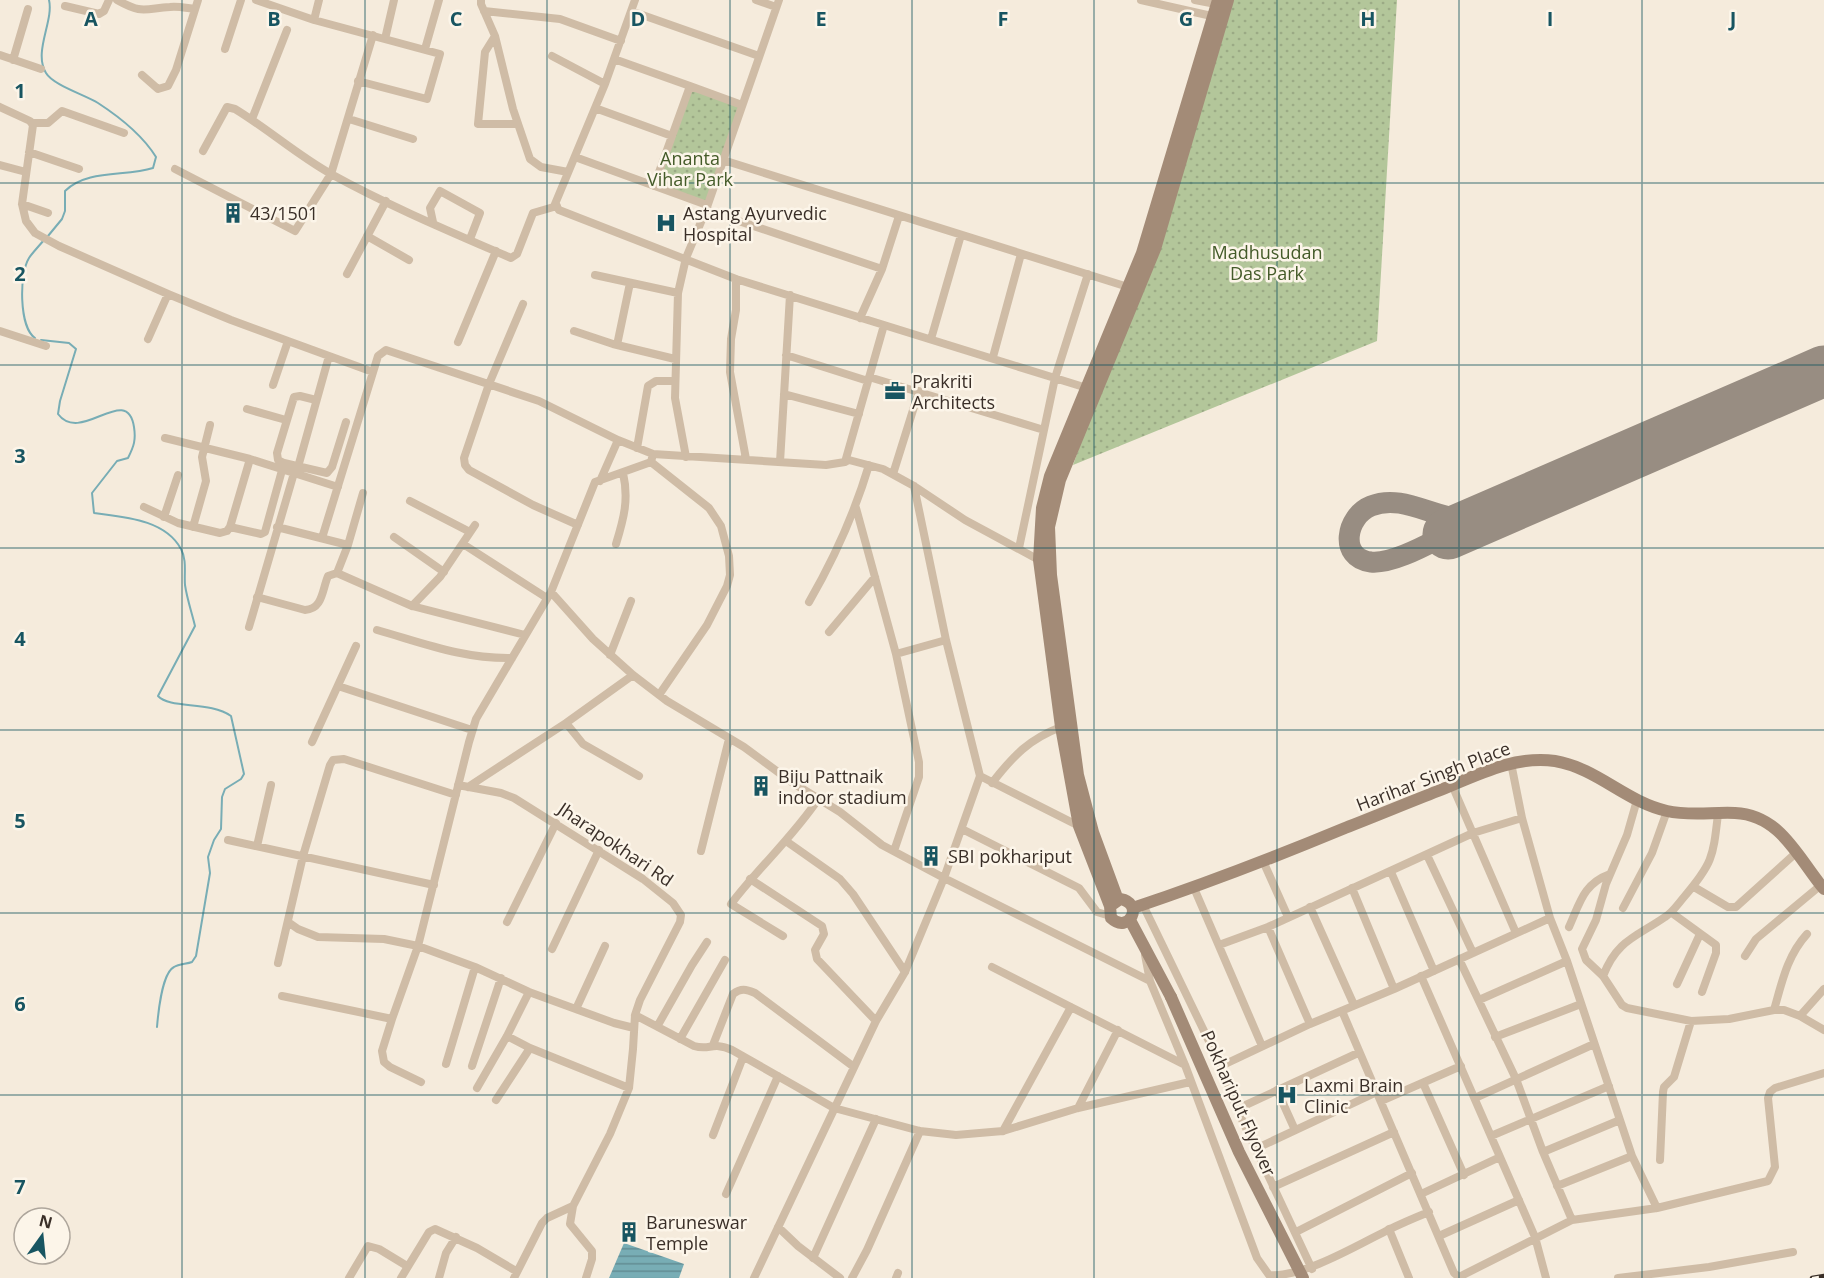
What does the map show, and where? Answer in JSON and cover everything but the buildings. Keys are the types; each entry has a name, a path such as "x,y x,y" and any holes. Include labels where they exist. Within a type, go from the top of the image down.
{"main road":[{"path":"1112,907 1128,901 1135,911 1126,922 1118,923 1080,826 1061,727 1039,560 1042,508 1050,476 1154,220 1221,7"},
{"path":"1112,907 1078,775 1051,575 1049,527 1060,480 1155,249 1221,7"},
{"name":"Harihar Singh Place","path":"1135,911 1452,785 1528,760 1579,767 1637,800 1667,811 1736,813 1757,817 1775,827 1797,852 1822,887"},
{"name":"Pokhariput Flyover","path":"1135,911 1142,944 1171,997 1239,1152 1303,1278"}],"street":[{"path":"65,6 99,14 104,11 109,0"},
{"path":"117,0 136,10 147,11 170,7 195,9"},
{"path":"142,75 158,89 168,86 176,70 198,0"},
{"path":"225,49 241,0"},
{"path":"256,0 269,1 314,20 440,54 427,99 358,81"},
{"path":"314,20 319,0"},
{"path":"385,39 394,0"},
{"path":"425,50 439,0"},
{"path":"481,0 495,36 518,124 530,159 542,167 568,172"},
{"path":"635,0 605,84 555,204 559,210 736,279 1087,388"},
{"path":"686,457 675,398 678,293 686,258 707,208 778,3 756,0"},
{"path":"1141,0 1221,7"},
{"path":"1195,0 1221,7"},
{"path":"13,60 28,9"},
{"path":"484,11 560,19 621,40"},
{"path":"631,11 759,56"},
{"path":"252,119 288,30"},
{"path":"175,169 295,231 331,174 373,35"},
{"path":"495,36 485,52 478,124 518,124"},
{"path":"0,55 41,69"},
{"path":"552,56 605,84"},
{"path":"614,59 742,105"},
{"path":"654,186 690,86"},
{"path":"0,107 32,123 48,123 62,111 124,133"},
{"path":"203,152 227,107 236,109 331,174 511,258 517,254 533,213 557,206"},
{"path":"595,108 672,136"},
{"path":"349,119 412,139"},
{"path":"32,123 22,204 26,221 35,233 231,320 373,372"},
{"path":"29,152 80,170"},
{"path":"575,157 707,208 882,269"},
{"path":"723,160 1128,287"},
{"path":"0,165 26,172"},
{"path":"433,222 430,208 440,191 480,213 470,239"},
{"path":"347,274 386,201"},
{"path":"22,204 48,213"},
{"path":"861,318 882,269 899,216"},
{"path":"931,339 961,235"},
{"path":"367,236 409,260"},
{"path":"458,342 496,251"},
{"path":"993,357 1021,254"},
{"path":"1019,548 1055,378 1088,274"},
{"path":"595,275 678,293"},
{"path":"736,279 736,310 731,339 730,372 746,459"},
{"path":"617,345 630,283"},
{"path":"148,339 168,294"},
{"path":"780,462 790,296"},
{"path":"523,304 489,384 464,458 465,465 469,470 533,505 578,525"},
{"path":"845,462 884,325"},
{"path":"0,331 46,346"},
{"path":"573,331 617,345 675,359"},
{"path":"273,385 288,341"},
{"path":"322,538 378,356 386,350 539,401 637,448 652,458 709,507 721,526 729,556 730,575 727,586 707,625 659,695"},
{"path":"786,355 1044,430"},
{"path":"249,627 329,356"},
{"path":"637,448 648,386 656,381 675,381"},
{"path":"893,474 919,392"},
{"path":"784,394 859,414"},
{"path":"284,466 277,456 294,397 300,396 316,400"},
{"path":"248,410 286,420"},
{"path":"296,470 330,471 346,422"},
{"path":"193,527 206,481 202,457 210,425"},
{"path":"165,438 203,449 284,466 338,487"},
{"path":"600,481 618,440"},
{"path":"463,786 472,730 482,708 549,595 593,486 652,458 746,459 826,465 849,460 869,465 893,474 965,520 1039,560"},
{"path":"144,507 164,518 193,527 220,533 227,531 250,459"},
{"path":"809,602 829,568 856,508 869,465"},
{"path":"230,526 261,534 265,532 284,466"},
{"path":"616,544 627,500 623,473"},
{"path":"164,518 178,475"},
{"path":"754,1278 876,1021 905,972 944,878 980,776 946,640 914,486"},
{"path":"337,573 348,545 363,493"},
{"path":"410,501 473,529 444,572 412,606"},
{"path":"856,508 896,654 919,762 919,777 894,851"},
{"path":"277,527 348,545"},
{"path":"394,537 444,572"},
{"path":"463,544 549,595 593,639 659,695 768,763 793,783 840,812 882,845 1150,981"},
{"path":"257,597 305,610 312,609 317,607 321,600 328,576 337,573 412,606 525,635"},
{"path":"829,632 875,577"},
{"path":"610,654 631,601"},
{"path":"376,630 466,656 512,658"},
{"path":"896,654 946,640"},
{"path":"312,742 356,646"},
{"path":"421,1082 390,1067 384,1062 382,1051 418,945 456,795 463,786 566,723 633,675"},
{"path":"338,686 472,730"},
{"path":"566,723 573,734 584,744 639,776"},
{"path":"992,783 1023,747 1042,734 1061,727"},
{"path":"701,851 729,739"},
{"path":"278,963 303,856 330,765 337,758 456,795"},
{"path":"1511,764 1522,818 1550,918 1567,961 1632,1156 1657,1208"},
{"path":"980,776 1080,826"},
{"path":"257,846 271,785"},
{"path":"1452,785 1516,933"},
{"name":"Jharapokhari Rd","path":"463,786 501,793 514,798 643,879 673,903 681,915 680,922 640,1000 635,1015 628,1088 610,1134 573,1206"},
{"path":"783,936 731,904 750,879 786,841 819,798"},
{"path":"1637,800 1627,835 1610,874 1596,920 1582,950 1586,960 1603,976 1622,1005 1691,1021 1729,1019 1784,1010 1824,1030"},
{"path":"1623,908 1652,853 1667,811"},
{"path":"1603,976 1612,956 1620,947 1672,913 1711,862 1718,813"},
{"path":"1219,945 1268,927 1473,833 1522,818"},
{"path":"507,922 556,823"},
{"path":"962,829 1079,888 1097,912 1112,907"},
{"path":"228,840 434,885"},
{"path":"786,841 840,879 853,894 905,972"},
{"path":"552,949 598,850"},
{"path":"1694,886 1728,907 1736,907 1797,852"},
{"path":"1427,855 1473,953"},
{"path":"1263,861 1288,917"},
{"path":"1391,872 1434,970"},
{"path":"1569,927 1587,887 1610,874"},
{"path":"750,879 822,926 824,934 815,950 817,959 876,1021"},
{"path":"1745,956 1756,939 1822,887"},
{"path":"1194,888 1262,1046"},
{"path":"1352,888 1394,989"},
{"path":"1310,907 1354,1005"},
{"path":"1135,911 1221,1066 1237,1109 1312,1269"},
{"path":"1672,913 1714,943 1717,948 1702,992"},
{"path":"1221,1066 1550,918"},
{"path":"288,922 318,937 384,939 418,945 501,978 529,992 633,1028"},
{"path":"1268,927 1310,1024"},
{"path":"1677,984 1700,934"},
{"path":"1774,1010 1787,964 1807,934"},
{"path":"658,1025 707,942"},
{"path":"1142,944 1150,981 1185,1065 1257,1258 1264,1271 1278,1277 1312,1269 1389,1229 1429,1212"},
{"path":"576,1009 605,946"},
{"path":"1459,959 1516,1079 1543,1152 1572,1220"},
{"path":"680,1039 726,960"},
{"path":"1479,1000 1567,961"},
{"path":"446,1064 475,967"},
{"path":"993,967 1185,1065"},
{"path":"1422,976 1535,1237 1546,1278"},
{"path":"472,1066 501,978"},
{"path":"713,1045 733,994 738,990 746,989 755,993 854,1067"},
{"path":"1800,1016 1824,989"},
{"path":"477,1088 529,992"},
{"path":"282,996 392,1019"},
{"path":"1495,1037 1581,1004"},
{"path":"1003,1131 1071,1006"},
{"path":"1342,1011 1454,1273 1459,1277 1572,1220 1657,1208 1768,1181 1775,1167 1768,1098 1770,1092 1775,1088 1824,1074"},
{"path":"635,1015 701,1048 721,1046 834,1108 920,1131 956,1135 1003,1131 1078,1108 1190,1082"},
{"path":"1660,1160 1664,1087 1674,1077 1691,1021"},
{"path":"1078,1108 1118,1030"},
{"path":"507,1036 530,1048 628,1088"},
{"path":"1474,1098 1594,1044"},
{"path":"496,1100 530,1048"},
{"path":"1237,1109 1358,1053"},
{"path":"713,1135 743,1057"},
{"path":"1255,1149 1295,1130 1422,1083 1461,1066"},
{"path":"726,1194 778,1076"},
{"path":"1422,1083 1464,1175"},
{"path":"1491,1136 1609,1086"},
{"path":"1277,1090 1295,1130"},
{"path":"813,1258 876,1119"},
{"path":"1543,1152 1620,1120"},
{"path":"852,1278 892,1196 920,1131"},
{"path":"1274,1186 1394,1132"},
{"path":"1557,1186 1632,1156"},
{"path":"1421,1194 1500,1157"},
{"path":"1296,1232 1412,1173"},
{"path":"1439,1236 1519,1200"},
{"path":"401,1278 431,1230 438,1230 456,1237 515,1274 542,1223 547,1218 573,1206"},
{"path":"573,1206 570,1224 592,1251 586,1278"},
{"path":"778,1227 840,1278"},
{"path":"1389,1229 1409,1278"},
{"path":"439,1278 446,1253 456,1237"},
{"path":"349,1278 368,1246 379,1249 407,1266"},
{"path":"1618,1278 1709,1267 1794,1252"}],"green space":[{"name":"Madhusudan Das Park","path":"1229,0 1397,0 1377,341 1073,465 1178,172"},
{"name":"Ananta Vihar Park","path":"692,89 740,106 707,204 655,185"}],"water":[{"path":"624,1243 684,1264 679,1278 609,1278"}],"waterway":[{"path":"48,236 62,219 65,211 65,191 74,184 96,176 153,168 156,157 137,134 114,114 98,103 55,82 46,73 42,56 49,17 49,0"},
{"path":"35,338 30,332 23,312 23,276 29,258 44,240"},
{"path":"41,340 69,343 76,349 58,414 68,422 79,423 113,411 122,410 130,415 135,432 133,446 128,458 117,461 92,493 94,513 130,518 154,525 165,531 181,549 185,562 186,590 195,626 158,696 172,702 212,708 231,716 244,774 241,779 225,789 222,797 221,829 208,857 210,873 196,956 192,962 174,967 166,977 157,1027"}],"taxiway":[{"path":"1448,534 1400,557 1380,562 1360,559 1350,545 1349,536 1351,527 1362,511 1382,503 1404,504 1460,519 1479,517 1509,508"}],"runway":[{"path":"1448,534 1824,371"}],"railway":[{"path":"1812,1278 1824,1276"}],"place":[{"name":"43/1501","path":"233,213"},
{"name":"Astang Ayurvedic Hospital","path":"666,223"},
{"name":"Prakriti Architects","path":"895,391"},
{"name":"Biju Pattnaik indoor stadium","path":"761,786"},
{"name":"SBI pokhariput","path":"931,856"},
{"name":"Laxmi Brain Clinic","path":"1287,1095"},
{"name":"Baruneswar Temple","path":"629,1232"}]}
